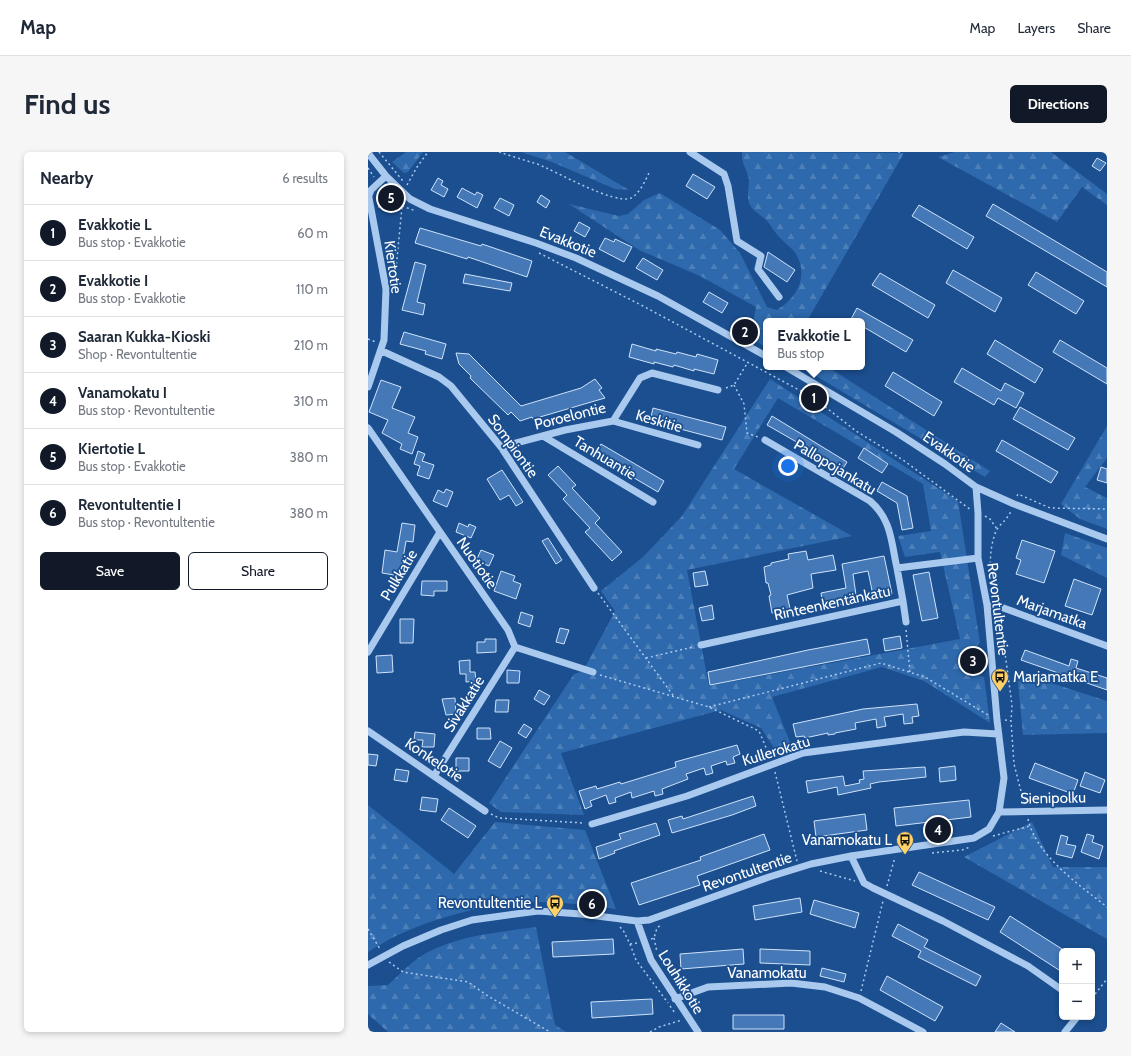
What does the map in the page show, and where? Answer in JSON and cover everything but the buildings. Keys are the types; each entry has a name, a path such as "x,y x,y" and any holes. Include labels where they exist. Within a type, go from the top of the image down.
{"street":[{"path":"690,152 724,174 728,186 737,240 761,256 758,269 779,297"},
{"name":"Evakkotie","path":"368,153 386,176 410,199 430,209 536,243 576,258 658,296 763,354"},
{"path":"368,198 371,190 386,176"},
{"name":"Kiertotie","path":"368,198 386,288 384,340 382,351 368,387"},
{"name":"Sompiontie","path":"382,351 439,377 451,386 501,447 594,588"},
{"name":"Evakkotie","path":"791,370 896,432 945,464 976,487 1014,504 1107,539"},
{"name":"Poroelontie","path":"501,447 543,436 613,421 640,378 652,373 718,390"},
{"name":"Keskitie","path":"613,421 698,445"},
{"name":"Nuotiotie","path":"368,428 508,630 516,647"},
{"name":"Tanhuantie","path":"543,436 653,502"},
{"name":"Pallopojankatu","path":"765,440 870,501 881,511 887,522 897,568"},
{"name":"Revontultentie","path":"368,966 384,956 441,930 472,920 538,911 637,921 660,917 769,877 798,868 851,856 974,838 989,829 999,812 1004,778 998,734 988,605 978,558 978,513 976,487"},
{"name":"Pulkkatie","path":"368,652 440,532"},
{"name":"Rinteenkentänkatu","path":"701,645 903,601 897,568 978,558"},
{"path":"903,601 906,622"},
{"name":"Marjamatka","path":"988,605 998,606 1107,646"},
{"path":"516,647 593,672"},
{"name":"Sivakkatie","path":"434,776 516,647"},
{"name":"Konkelotie","path":"368,731 485,811"},
{"name":"Kullerokatu","path":"592,824 687,796 803,753 964,732 998,734"},
{"name":"Sienipolku","path":"999,812 1107,810"},
{"path":"851,856 864,883 1028,966 1059,988"},
{"name":"Louhikkotie","path":"637,921 650,960 675,999 685,1020 698,1032"},
{"name":"Vanamokatu","path":"675,999 708,987 791,982 825,987 859,998 923,1032"},
{"path":"1065,1032 1075,1020"}],"path":[{"path":"378,152 407,186"},
{"path":"401,191 407,186 417,167 428,152"},
{"path":"499,152 537,164 592,190 622,199 631,198 637,194 649,173"},
{"path":"368,168 386,194 402,206 417,212"},
{"path":"370,209 398,203"},
{"path":"394,294 402,206"},
{"path":"533,250 814,398 856,431 903,460 942,487 965,507 990,519 997,529"},
{"path":"718,390 734,385 748,362"},
{"path":"734,385 744,404 747,433 765,440"},
{"path":"1018,494 1050,508 1107,509"},
{"path":"594,588 675,698"},
{"path":"906,622 910,672"},
{"path":"645,658 701,645"},
{"path":"708,707 881,663 925,677 997,720 1011,721 1014,764 1032,833 1065,874 1107,907"},
{"path":"593,672 708,707 759,731 773,764 798,868"},
{"path":"485,811 500,818 592,824"},
{"path":"859,998 895,856"},
{"path":"814,869 864,883"},
{"path":"368,929 384,956 389,962 403,972 468,982 488,996 550,1032"},
{"path":"630,944 636,960 685,1020 659,1027 650,1032"},
{"path":"1095,994 1107,979"}],"green space":[{"path":"406,152 423,152 408,172 404,173 392,162"},
{"path":"521,152 565,152 629,190 615,189 552,162"},
{"path":"742,152 904,153 809,318 763,318 763,345 750,338 756,307 700,276 639,250 569,204 619,216 628,214 644,200 660,193 720,230 740,253 767,307 777,310 790,299 799,286 801,278 800,262 793,250 779,237 766,220 751,207 748,198 749,179"},
{"path":"955,152 1051,152 1107,194 1107,205 1082,187 1057,222 938,157"},
{"path":"806,370 833,370 990,471 985,477"},
{"path":"770,379 958,501 980,643 965,657 967,671 984,677 990,723 924,681 882,667 772,697 793,750 778,754 761,728 721,710 561,753 584,815 501,812 489,803 574,674 583,671 615,611 601,591 643,557 682,516","holes":["778,398 923,484 931,531 898,536 905,557 940,552 960,639 709,686 687,570 852,536 734,469"]},
{"path":"1107,426 1107,458 1085,487 1107,498 1107,529 1080,519 1061,504"},
{"path":"1065,533 1107,548 1107,578 1061,555"},
{"path":"1017,672 1107,701 1107,733 1023,735"},
{"path":"368,805 454,874 495,822 585,830 616,909 539,902 515,903 486,907 442,918 414,928 392,938 368,952"},
{"path":"1032,822 1053,867 1107,867 1107,939 964,857"},
{"path":"536,927 555,1025 566,1032 388,1032 368,1014 368,986 388,985 412,963 428,952 441,946 467,938"}],"place":[{"name":"Kiertotie L","path":"391,198"},
{"name":"Evakkotie I","path":"745,332"},
{"name":"Evakkotie L","path":"814,398"},
{"name":"Saaran Kukka-Kioski","path":"973,661"},
{"name":"Marjamatka E","path":"1000,692"},
{"name":"Vanamokatu I","path":"938,830"},
{"name":"Vanamokatu L","path":"905,855"},
{"name":"Revontultentie I","path":"592,904"},
{"name":"Revontultentie L","path":"555,918"}]}
